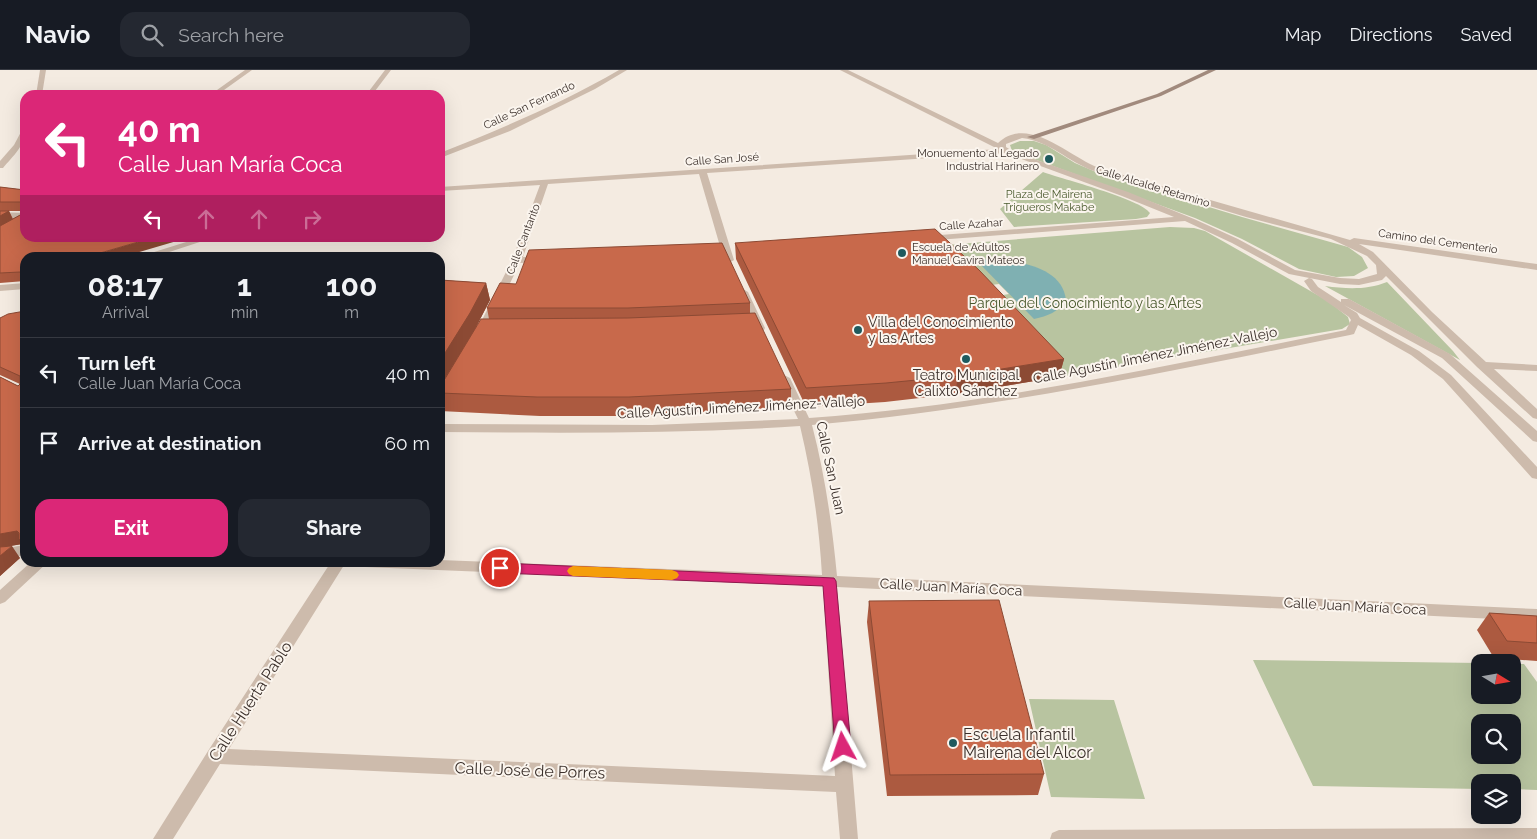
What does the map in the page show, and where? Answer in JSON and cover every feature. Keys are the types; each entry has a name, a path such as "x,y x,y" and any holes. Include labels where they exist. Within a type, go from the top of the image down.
{"main road":[{"path":"1031,137 1159,95 1213,70"}],"street":[{"path":"41,90 43,70"},
{"path":"220,90 250,70"},
{"path":"372,90 388,70"},
{"name":"Calle San Fernando","path":"445,154 507,129 593,88 624,70"},
{"path":"843,70 962,127"},
{"name":"Calle Alcalde Retamino","path":"962,127 1011,138 1031,137 1055,144 1080,162 1108,173 1242,213 1336,238 1361,248 1379,263 1482,365 1537,415"},
{"name":"Calle Alcalde Retamino","path":"962,127 1003,149 1125,194 1235,241 1415,338 1446,356 1467,373 1537,438"},
{"path":"1003,149 1002,143 1011,138"},
{"path":"1,164 20,141"},
{"name":"Calle San José","path":"445,188 1003,149"},
{"path":"702,171 725,252 732,268"},
{"name":"Calle Cantarito","path":"482,335 517,260 545,182"},
{"path":"0,215 20,220"},
{"name":"Calle Azahar","path":"919,239 1187,219"},
{"name":"Camino del Cementerio","path":"1336,238 1537,266"},
{"path":"159,252 193,242"},
{"path":"1379,263 1393,252 1412,249"},
{"path":"517,260 557,259"},
{"name":"Calle Alcalde Retamino","path":"1292,272 1318,278 1359,282 1379,278 1382,274 1379,263"},
{"path":"1309,281 1314,289 1346,309 1356,320 1416,353 1435,366 1537,475"},
{"path":"740,285 757,329"},
{"path":"0,288 20,286"},
{"name":"Calle Agustín Jiménez Jiménez-Vallejo","path":"445,428 558,430 805,422 932,408 1087,385 1350,332 1356,320"},
{"path":"1482,365 1537,368"},
{"name":"Calle San Juan","path":"780,369 805,422 816,465 825,518 846,784 848,839"},
{"path":"1467,373 1493,386 1537,424"},
{"path":"0,554 20,551"},
{"name":"Calle Juan María Coca","path":"445,565 829,581 1537,615"},
{"path":"0,598 34,567"},
{"name":"Calle Huerta Pablo","path":"162,839 336,567"},
{"name":"Calle José de Porres","path":"214,756 846,784"},
{"path":"1059,839 1537,837"}],"green space":[{"path":"1020,141 1034,141 1046,145 1075,163 1103,175 1348,247 1362,257 1368,268 1354,276 1336,277 1299,269 1242,239 1195,218 1012,151 1010,145"},
{"name":"Plaza de Mairena Trigueros Makabe","path":"1043,172 1117,196 1144,208 1150,213 1147,217 1136,219 1014,227 1000,209"},
{"name":"Parque del Conocimiento y las Artes","path":"1170,227 1194,228 1205,231 1328,301 1348,317 1350,324 1342,329 1059,377 986,298 1009,294 999,284 975,287 933,246"},
{"path":"1387,282 1460,360 1325,286 1357,288"},
{"path":"1253,660 1471,663 1471,704 1521,704 1521,664 1524,664 1537,682 1537,790 1521,789 1521,774 1471,774 1471,789 1313,786"},
{"path":"1029,699 1114,700 1145,799 1051,797"}],"water":[{"path":"976,260 1013,261 1048,273 1063,289 1066,300 1060,308 1052,313 1034,319"}],"building":[{"path":"0,187 20,189 20,202 0,202"},
{"path":"0,211 9,211 0,216"},
{"path":"20,215 20,242 138,242 104,252 20,252 20,272 0,273 0,226"},
{"name":"Villa del Conocimiento y las Artes","path":"935,229 979,270 1064,359 958,376 806,388 735,243"},
{"path":"722,243 750,303 628,308 487,308 500,283 516,284 529,250"},
{"path":"445,280 486,283 445,353"},
{"path":"20,312 20,376 0,367 0,318"},
{"path":"755,313 791,389 629,397 537,397 445,393 445,379 481,319 628,318"},
{"path":"0,377 18,386 20,384 19,540 19,533 17,531 0,534"},
{"path":"12,546 0,556 0,547"},
{"name":"Escuela Infantil Mairena del Alcor","path":"999,600 1044,774 890,775 869,601"},
{"path":"1489,613 1537,616 1537,643 1507,641"}],"slow traffic":[{"path":"573,571 672,575"}],"place":[{"name":"Monuemento al Legado Industrial Harinero","path":"1049,159"},
{"name":"Escuela de Adultos Manuel Gavira Mateos","path":"902,253"},
{"name":"Villa del Conocimiento y las Artes","path":"858,330"},
{"name":"Teatro Municipal Calixto Sánchez","path":"966,359"},
{"name":"Escuela Infantil Mairena del Alcor","path":"953,743"}],"route":[{"path":"500,568 829,581 843,747"}]}
